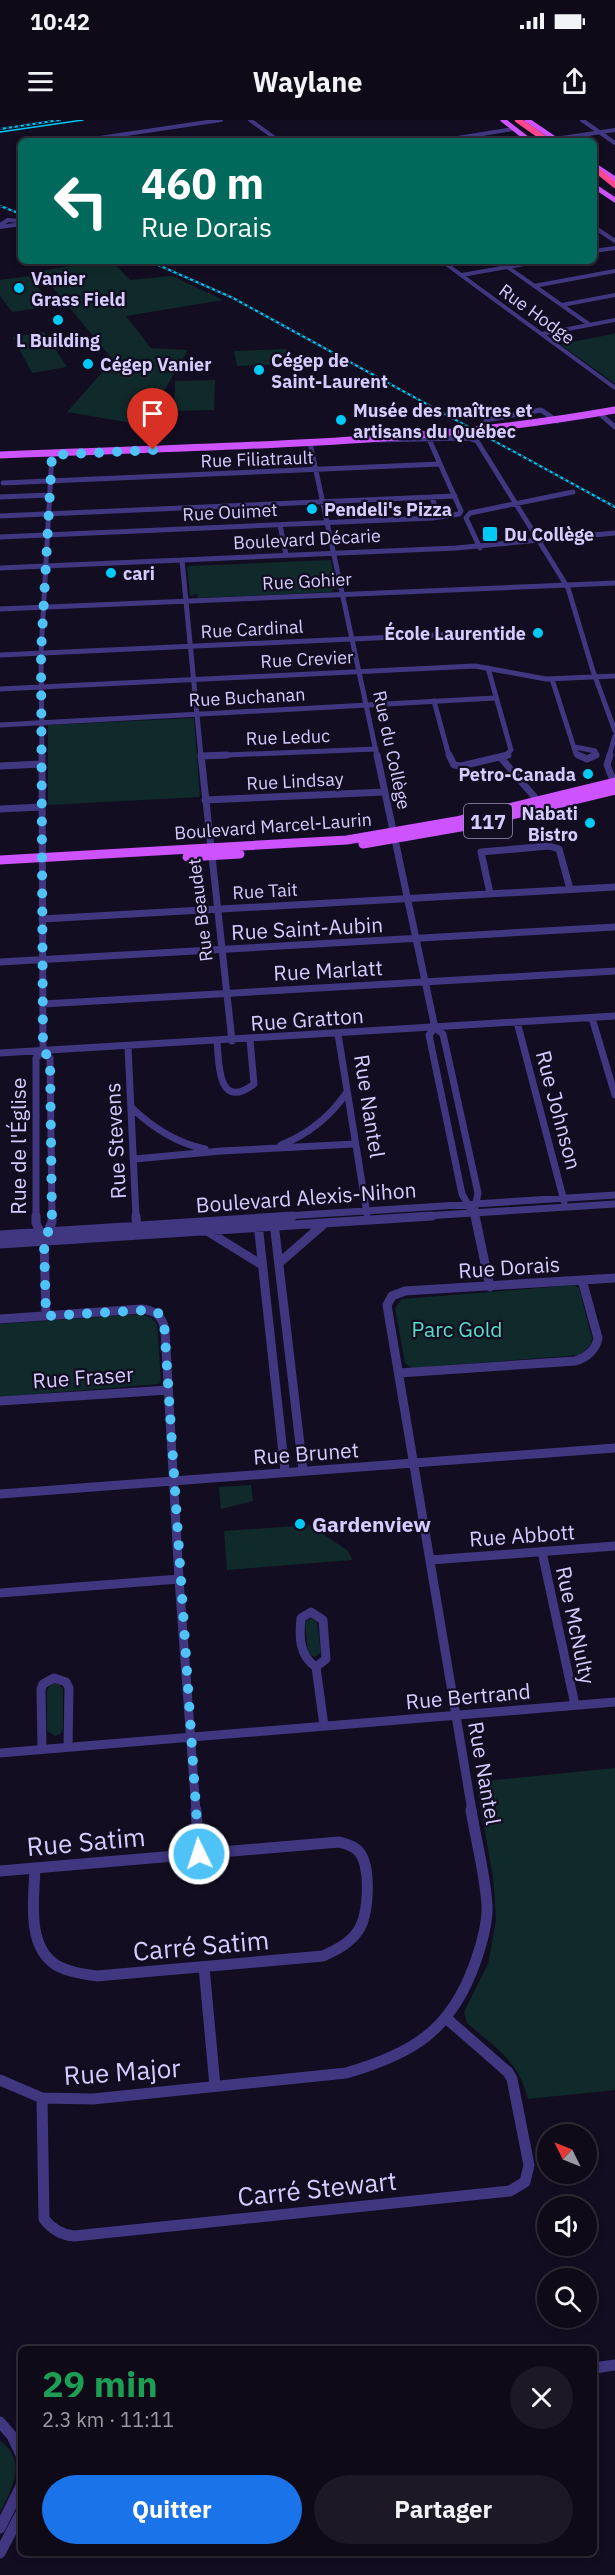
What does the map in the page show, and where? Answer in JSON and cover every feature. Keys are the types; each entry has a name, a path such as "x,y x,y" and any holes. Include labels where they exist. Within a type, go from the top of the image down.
{"highway":[{"path":"505,120 535,138"},
{"path":"518,120 544,138"},
{"path":"597,169 615,186"},
{"path":"597,175 615,186"},
{"path":"597,180 615,192"}],"main road":[{"path":"505,120 526,138"},
{"path":"527,120 553,138"},
{"path":"597,168 615,179"},
{"path":"597,190 615,200"},
{"path":"0,455 310,443 556,421 615,410"},
{"name":"Boulevard Marcel-Laurin","path":"394,836 537,801 615,785"},
{"name":"Boulevard Marcel-Laurin","path":"0,860 42,861 320,849 466,826 615,785"},
{"name":"Boulevard Marcel-Laurin","path":"0,867 42,861"}],"street":[{"path":"99,138 221,120"},
{"path":"250,120 275,138"},
{"path":"582,120 615,143"},
{"path":"460,138 515,130"},
{"path":"470,138 515,130"},
{"path":"567,138 615,130"},
{"path":"0,226 18,223"},
{"path":"597,230 615,240"},
{"path":"597,251 615,248"},
{"name":"Rue Hodge","path":"446,264 615,388"},
{"path":"504,264 590,325"},
{"path":"462,275 524,264"},
{"path":"534,286 615,271"},
{"path":"562,305 615,295"},
{"path":"542,334 615,320"},
{"path":"486,420 542,410 556,421"},
{"path":"599,413 615,427"},
{"path":"364,439 388,441 473,438 566,584 595,677 615,731"},
{"path":"0,516 455,496 429,439"},
{"name":"Rue du Collège","path":"310,443 424,982 435,1028 443,1034 478,1193 473,1204 474,1213 490,1287"},
{"name":"Rue de l'Église","path":"44,1232 36,1223 36,1058 43,1051 41,653 52,453"},
{"name":"Rue Filiatrault","path":"3,483 440,464"},
{"path":"480,547 466,518 468,514 573,492"},
{"path":"0,497 50,495"},
{"name":"Rue Ouimet","path":"0,537 438,517 461,513 455,496"},
{"path":"432,497 438,517"},
{"path":"280,525 286,555"},
{"name":"Boulevard Décarie","path":"0,570 480,547 615,535"},
{"name":"Boulevard Décarie","path":"182,562 286,555 334,555"},
{"name":"Rue Beaudet","path":"182,562 231,1041"},
{"name":"Rue Gohier","path":"0,609 615,583"},
{"name":"Rue Cardinal","path":"0,655 505,632"},
{"name":"Rue Crevier","path":"0,689 476,666 552,679 615,676"},
{"path":"434,701 452,764 461,766 509,755 511,750 488,668"},
{"path":"552,679 575,747"},
{"name":"Rue Buchanan","path":"0,725 367,707 495,698"},
{"path":"615,736 607,765 615,785"},
{"name":"Rue Leduc","path":"201,756 376,749"},
{"path":"501,758 537,801"},
{"path":"0,766 41,764"},
{"name":"Rue Lindsay","path":"205,800 385,792"},
{"path":"0,809 41,807"},
{"path":"490,894 481,852 549,846 559,849 570,890"},
{"name":"Rue Tait","path":"42,919 615,887"},
{"name":"Rue Saint-Aubin","path":"0,962 615,927"},
{"name":"Rue Marlatt","path":"43,1004 615,971"},
{"name":"Rue Gratton","path":"0,1053 250,1040 615,1016"},
{"path":"592,1018 615,1095"},
{"name":"Rue Johnson","path":"517,1022 565,1208"},
{"name":"Rue du Collège","path":"435,1028 429,1035 462,1194 473,1204"},
{"name":"Rue Nantel","path":"338,1034 367,1216"},
{"path":"217,1041 220,1080 223,1086 234,1091 249,1088 254,1084 250,1040"},
{"name":"Rue Stevens","path":"128,1046 137,1231"},
{"name":"Rue de l'Église","path":"43,1051 50,1058 52,1222 44,1232 46,1316"},
{"path":"272,1148 289,1142 318,1126 339,1105 347,1092"},
{"path":"132,1108 148,1122 172,1137 198,1148 220,1151"},
{"path":"135,1159 220,1151 356,1144"},
{"name":"Boulevard Alexis-Nihon","path":"0,1244 44,1242 137,1231 258,1223 274,1227 325,1223 473,1204 615,1195"},
{"name":"Boulevard Alexis-Nihon","path":"0,1235 44,1232 207,1231 258,1223 274,1217 474,1213 615,1204"},
{"path":"274,1217 303,1470"},
{"path":"258,1223 285,1471"},
{"path":"279,1263 325,1223"},
{"path":"207,1231 262,1265"},
{"name":"Rue Dorais","path":"405,1291 615,1278"},
{"path":"399,1373 576,1361 585,1358 597,1346 598,1338 582,1280"},
{"name":"Rue Nantel","path":"215,2086 346,2073 386,2061 403,2052 446,2018 476,1969 484,1936 487,1906 416,1463 387,1305 392,1296 405,1291"},
{"path":"0,1319 142,1310 158,1313 165,1330 179,1579 199,1854"},
{"name":"Rue Fraser","path":"0,1401 168,1390"},
{"name":"Rue Brunet","path":"0,1494 615,1448"},
{"name":"Rue Abbott","path":"431,1560 615,1546"},
{"name":"Rue McNulty","path":"542,1552 575,1705"},
{"path":"0,1593 179,1579"},
{"path":"315,1667 326,1659 327,1653 322,1620 317,1614 311,1612 301,1618 303,1656 315,1667 324,1726"},
{"path":"42,1749 41,1689 43,1684 54,1678 66,1682 69,1688 68,1747"},
{"name":"Rue Bertrand","path":"0,1752 615,1702"},
{"name":"Rue Satim","path":"0,1871 339,1842 354,1847"},
{"name":"Carré Satim","path":"35,1868 37,1942 49,1960 60,1968 77,1975 97,1976 322,1956 339,1949 352,1939 361,1927 366,1913 367,1899 362,1861 354,1847"},
{"path":"204,1967 215,2086"},
{"name":"Carré Stewart","path":"42,2098 44,2219 51,2228 62,2235 74,2236 510,2191 525,2182 529,2165 513,2079 508,2072 446,2018"},
{"name":"Rue Major","path":"0,2080 42,2098 93,2099 215,2086"},
{"path":"597,2368 615,2366"},
{"path":"0,2422 12,2436 18,2449"},
{"path":"0,2528 18,2493"},
{"path":"0,2553 18,2519"}],"green space":[{"path":"83,264 115,264 130,280 172,276 223,300 126,316 151,348 188,350 144,425 67,412 113,360 39,271"},
{"name":"Vanier Grass Field","path":"29,276 53,306 12,312 0,296 0,280"},
{"path":"44,332 67,367 32,373 13,337"},
{"path":"615,333 615,384 560,344 608,335"},
{"path":"286,349 290,364 237,366 234,351"},
{"path":"215,380 214,410 174,411 175,381"},
{"path":"331,560 337,589 332,589 332,592 198,598 197,594 190,596 187,567 189,566"},
{"path":"194,718 200,797 48,805 48,725"},
{"name":"Parc Gold","path":"575,1285 579,1288 592,1338 591,1344 580,1355 412,1368 405,1363 395,1308 402,1299"},
{"path":"141,1314 152,1318 157,1324 161,1381 159,1384 0,1397 0,1324"},
{"path":"251,1485 253,1501 221,1509 219,1487"},
{"path":"309,1525 347,1550 353,1560 227,1570 224,1531"},
{"path":"311,1618 317,1622 321,1652 315,1657 308,1654 305,1622"},
{"path":"58,1683 63,1689 63,1729 55,1736 47,1731 47,1689 52,1684"},
{"path":"615,1768 615,2090 528,2099 524,2086 512,2065 497,2048 467,2023 464,2012 488,1964 496,1920 493,1877 476,1782"},
{"path":"0,2441 9,2448 14,2457 15,2475 13,2485 0,2512"}],"tram line":[{"path":"0,132 83,120"}],"railway":[{"path":"0,129 60,120"},
{"path":"0,206 18,213"},
{"path":"156,264 233,298 615,507"}],"place":[{"name":"Vanier Grass Field","path":"19,288"},
{"name":"L Building","path":"58,320"},
{"name":"Cégep Vanier","path":"88,364"},
{"name":"Cégep de Saint-Laurent","path":"259,370"},
{"name":"Musée des maîtres et artisans du Québec","path":"341,420"},
{"name":"Pendeli's Pizza","path":"312,509"},
{"name":"Du Collège","path":"490,534"},
{"name":"cari","path":"111,573"},
{"name":"École Laurentide","path":"538,633"},
{"name":"Petro-Canada","path":"588,774"},
{"name":"Nabati Bistro","path":"590,823"},
{"name":"Gardenview","path":"300,1524"}],"route":[{"path":"153,450 52,453 41,653 40,726 43,1051 50,1058 52,1222 44,1242 46,1316 149,1310 158,1313 164,1322 179,1579 199,1854"}]}
